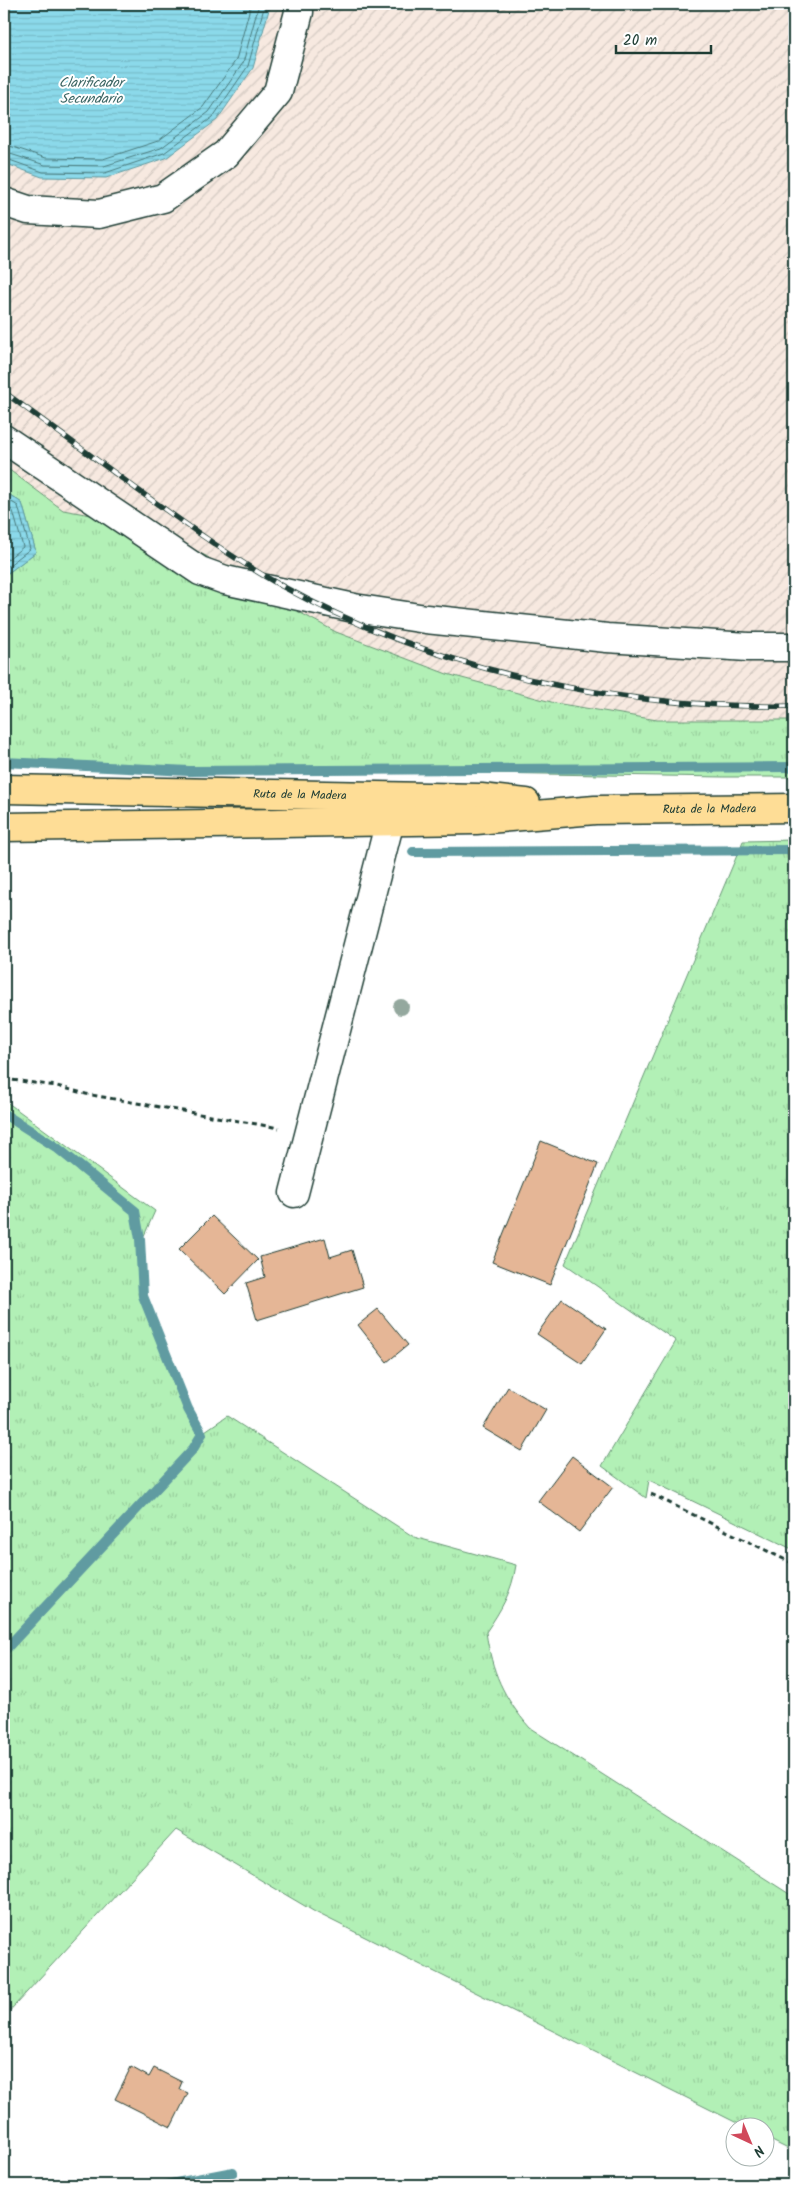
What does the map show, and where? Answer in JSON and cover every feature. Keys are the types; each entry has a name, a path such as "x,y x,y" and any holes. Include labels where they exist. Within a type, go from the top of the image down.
{"highway":[{"name":"Ruta de la Madera","path":"4,789 481,798 595,810"},
{"name":"Ruta de la Madera","path":"4,828 476,820 595,810 794,808"}],"lane":[{"path":"4,202 28,210 99,214 163,198 226,154 278,92 299,12 298,4"},
{"path":"4,439 200,571 225,580 354,608 426,619 607,638 748,647 794,647"},
{"path":"294,1194 390,821"}],"path":[{"path":"4,1079 28,1081 86,1094 309,1133"},
{"path":"651,1494 794,1564"}],"shaded area":[{"path":"4,4 794,4 794,720 4,719"}],"green space":[{"path":"4,466 63,510 102,517 174,541 206,556 247,584 336,632 447,674 555,703 657,720 794,720 794,777 4,765 4,576 36,552 22,503 4,491"},
{"path":"794,840 794,1550 649,1480 646,1498 602,1466 676,1341 565,1264 743,841"},
{"path":"4,1100 155,1211 139,1247 143,1296 188,1409 202,1433 227,1416 414,1537 516,1565 512,1584 505,1600 486,1632 495,1672 500,1683 513,1706 530,1728 794,1897 794,2152 776,2143 776,2116 726,2118 315,1912 176,1830 4,2017"}],"water":[{"name":"Clarificador Secundario","path":"4,4 270,4 270,6 253,68 217,120 166,158 106,178 42,177 4,163"},
{"path":"4,491 22,503 36,552 4,576"}],"building":[{"path":"541,1141 598,1164 550,1285 492,1262"},
{"path":"212,1216 258,1260 225,1294 179,1249"},
{"path":"325,1238 330,1257 352,1250 363,1287 257,1320 246,1283 265,1277 260,1257"},
{"path":"562,1299 606,1329 582,1364 537,1334"},
{"path":"378,1309 408,1345 387,1362 358,1325"},
{"path":"508,1387 546,1410 522,1451 483,1428"},
{"path":"572,1456 613,1487 579,1532 538,1501"},
{"path":"131,2067 149,2077 154,2068 182,2082 179,2089 188,2093 171,2127 115,2099"}],"waterway":[{"path":"4,762 189,771 794,767"},
{"path":"413,852 794,850"},
{"path":"4,1114 56,1147 135,1211 140,1239 143,1296 188,1409 202,1434 193,1449 4,1651"},
{"path":"166,2185 233,2172"}],"railway":[{"path":"4,392 142,493 245,564 280,585 340,615 402,641 465,662 529,679 594,692 660,701 794,706"}]}
